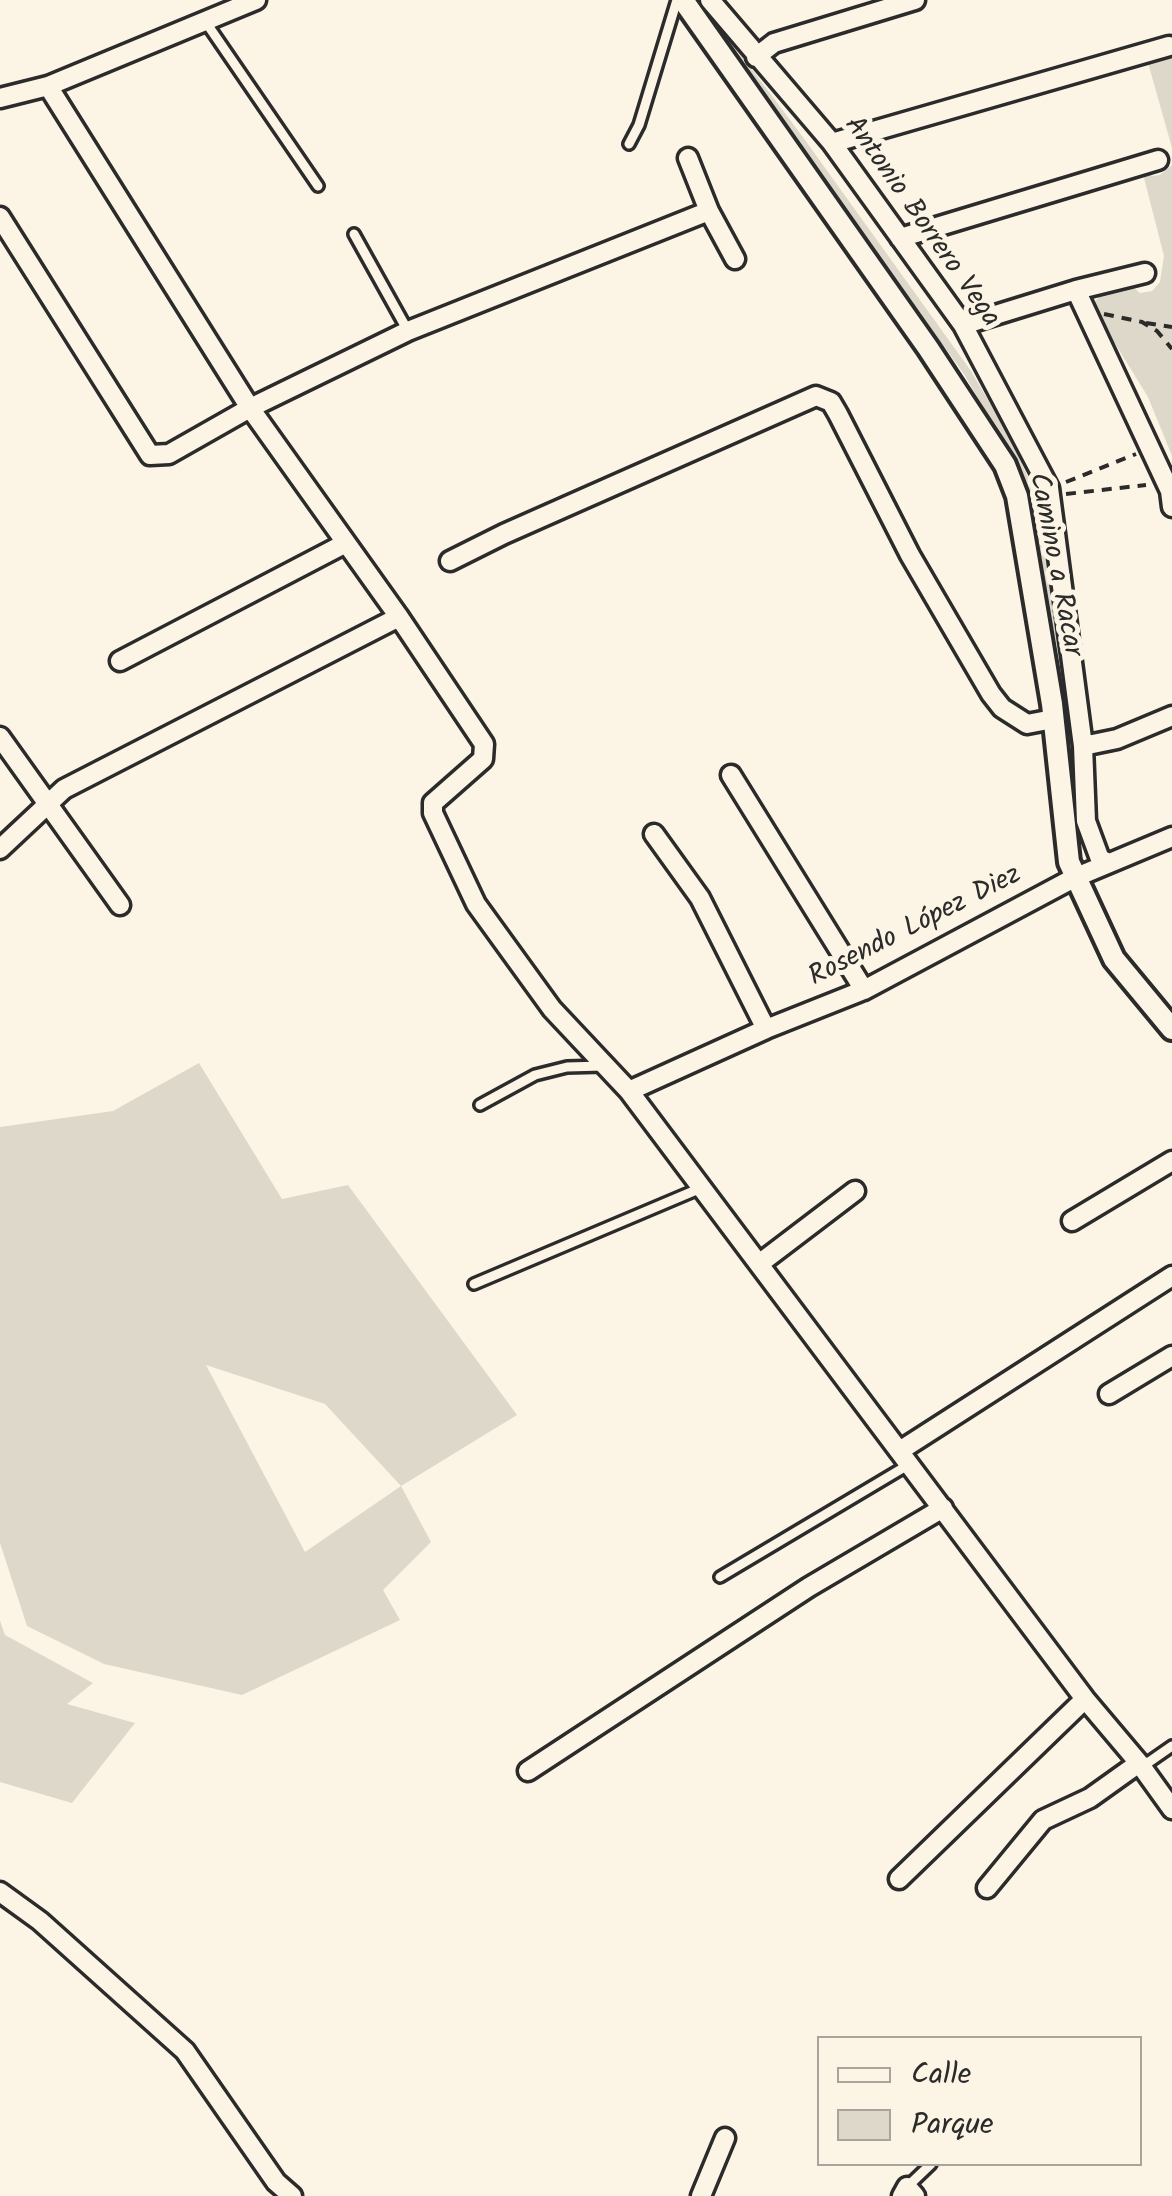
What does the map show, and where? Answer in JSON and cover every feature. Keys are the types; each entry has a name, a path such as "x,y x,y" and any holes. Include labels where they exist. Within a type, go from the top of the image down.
{"street":[{"path":"0,98 48,86 256,0"},
{"name":"Camino a Racar","path":"680,0 928,348 1004,465 1017,496 1053,719 1072,870 1114,959 1172,1029"},
{"name":"Antonio Borrero Vega","path":"710,0 832,143 963,325 1053,500 1082,742 1086,821 1100,859 1109,863"},
{"path":"756,57 774,43 914,0"},
{"path":"832,143 1169,46"},
{"path":"48,86 250,408 400,617 484,744 483,759 434,803 432,813 476,904 552,1010 628,1091 1172,1809"},
{"path":"688,158 708,211 735,259"},
{"path":"900,238 1158,160"},
{"path":"0,217 150,455 169,454 250,408 408,331 708,211"},
{"path":"963,325 1146,273"},
{"path":"1076,290 1170,493"},
{"path":"450,561 816,396 831,402 910,554 990,694 1002,708 1027,724 1053,719"},
{"path":"120,661 346,543"},
{"path":"0,849 64,789 400,617"},
{"path":"1082,742 1117,739 1172,716"},
{"path":"2,743 120,905"},
{"path":"732,776 864,990"},
{"path":"654,834 700,898 766,1029"},
{"name":"Rosendo López Diez","path":"628,1091 864,990 1072,870 1109,863 1172,837"},
{"path":"1072,1221 1172,1161"},
{"path":"759,1264 855,1192"},
{"path":"905,1457 1172,1276"},
{"path":"1109,1394 1172,1356"},
{"path":"528,1771 809,1587 943,1508"},
{"path":"899,1879 1085,1699"},
{"path":"987,1888 1042,1820 1090,1798 1139,1763"},
{"path":"0,1892 40,1921 185,2051 276,2182 292,2196"},
{"path":"701,2196 725,2138"}],"lane":[{"path":"629,144 639,125 680,0"},
{"path":"205,21 318,186"},
{"path":"354,234 408,331"},
{"path":"480,1105 535,1075 605,1066"},
{"path":"474,1284 701,1188"},
{"path":"720,1577 905,1457"},
{"path":"1139,1763 1149,1762 1172,1746"},
{"path":"908,2193 929,2166"}],"path":[{"path":"1087,312 1172,327"},
{"path":"1142,322 1157,331 1172,349"},
{"path":"1060,484 1149,447"},
{"path":"1066,494 1170,493"}],"green space":[{"path":"693,0 700,0 805,140 971,371 1005,429 1034,499 1079,748 1069,739 1059,656 1020,477 998,433 964,374"},
{"path":"1145,52 1154,58 1172,54 1172,148"},
{"path":"1172,165 1172,456 1148,397 1098,316 1094,303 1101,294 1130,284 1140,293 1152,291 1160,282 1164,256 1142,170 1152,176 1160,175"},
{"path":"199,1063 282,1199 348,1185 517,1415 401,1486 431,1542 383,1590 400,1620 242,1695 104,1664 27,1626 0,1543 0,1127 113,1111","holes":["206,1365 325,1404 401,1486 305,1552"]},
{"path":"0,1621 5,1635 93,1683 67,1704 135,1723 72,1803 0,1782"}]}
